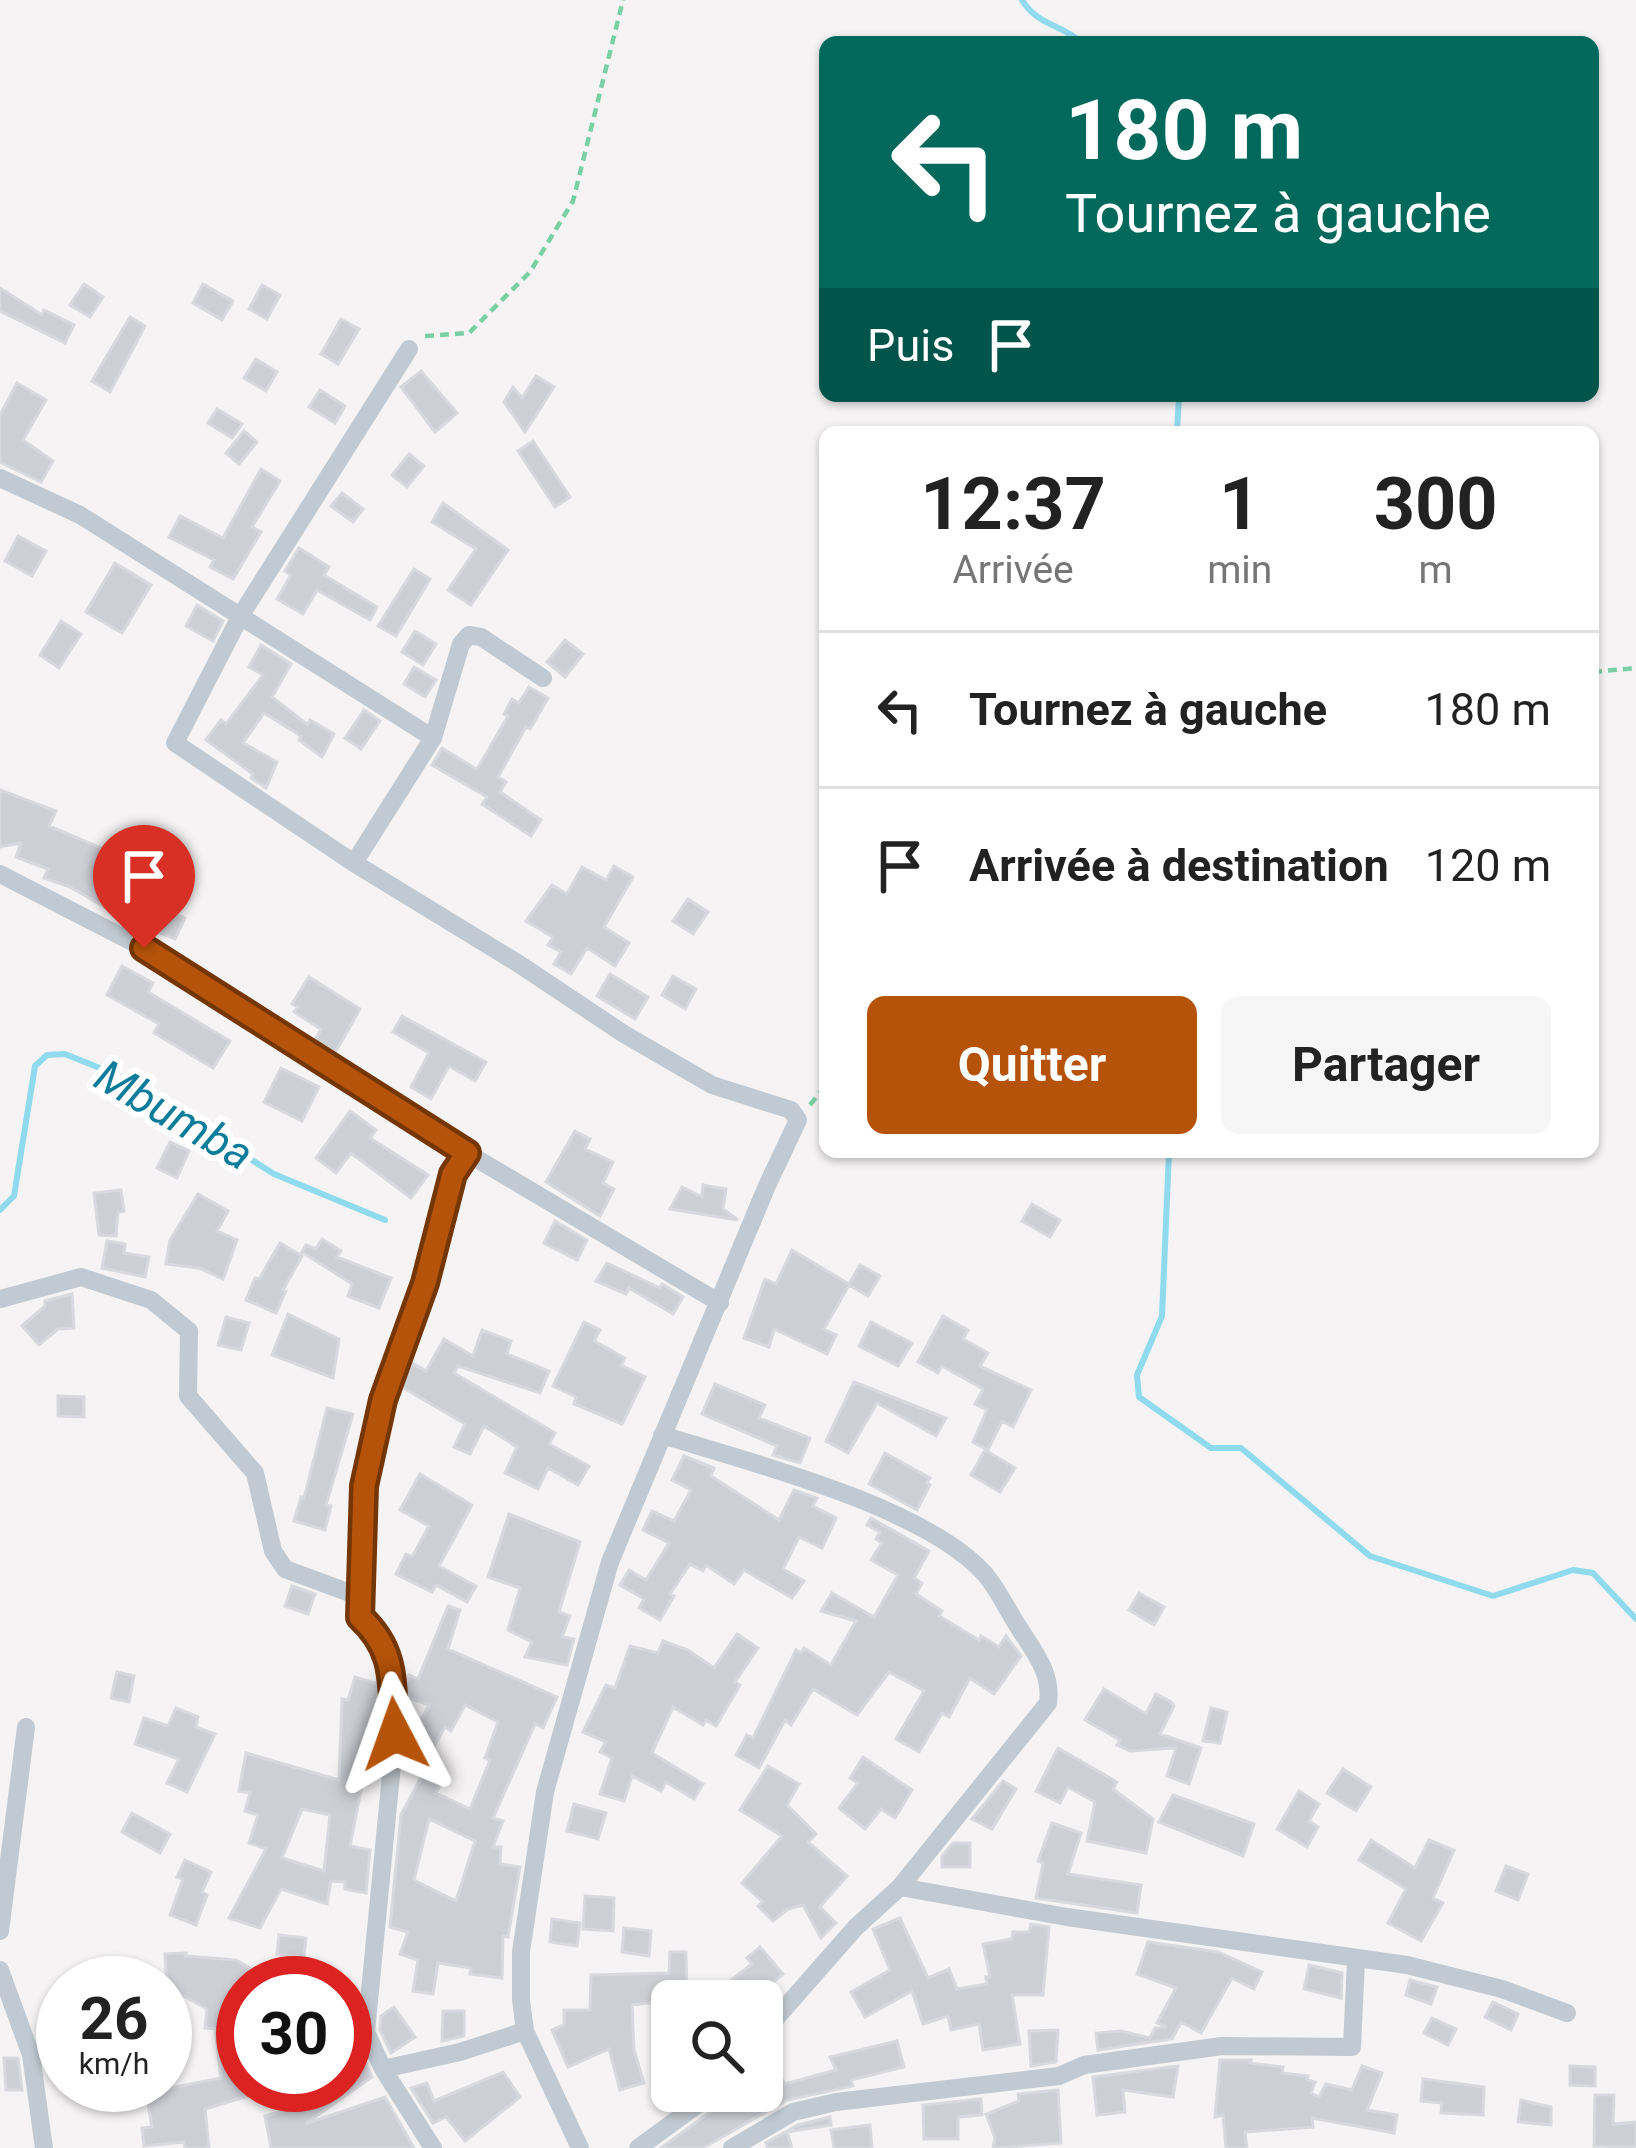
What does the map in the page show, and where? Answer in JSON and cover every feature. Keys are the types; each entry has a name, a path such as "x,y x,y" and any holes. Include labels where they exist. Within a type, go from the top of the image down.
{"street":[{"path":"409,349 242,615 175,742 354,863 624,1034 712,1085 791,1110 798,1120 610,1562 545,1792 521,1952 525,2031 580,2148"},
{"path":"0,478 80,515 434,738"},
{"path":"354,863 434,738 461,644 469,635 481,637 543,678"},
{"path":"0,874 144,948 467,1153 720,1303"},
{"path":"433,2148 366,2032 395,1734 389,1654 379,1635 360,1617 358,1595 364,1486 383,1400 425,1283 453,1174 467,1153"},
{"path":"0,1299 81,1277 151,1300 189,1331 188,1396 255,1473 273,1552 285,1569 358,1595"},
{"path":"662,1435 814,1483 924,1532 984,1574 1042,1664 1050,1685 1048,1703 900,1887 783,2010"},
{"path":"0,1931 26,1727"},
{"path":"900,1887 1407,1965 1502,1988 1567,2012"},
{"path":"732,2148 793,2112 836,2102 1059,2076 1084,2065 1222,2046 1352,2047 1356,1960"},
{"path":"0,1970 31,2055 44,2148"},
{"path":"383,2068 460,2052 525,2031"},
{"path":"638,2148 687,2112"}],"path":[{"path":"409,349 426,335 469,333 530,272 573,201 623,0"},
{"path":"1599,671 1636,668"}],"building":[{"path":"84,284 103,297 90,317 70,305"},
{"path":"203,284 233,301 222,320 193,303"},
{"path":"262,285 280,295 267,319 249,309"},
{"path":"0,288 42,315 44,310 74,325 65,343 0,311"},
{"path":"130,317 145,326 110,392 92,381"},
{"path":"341,319 359,329 338,364 321,354"},
{"path":"256,359 277,372 266,391 244,378"},
{"path":"421,371 457,413 435,432 401,387"},
{"path":"536,376 554,387 525,432 504,402 513,387 522,398"},
{"path":"17,383 46,400 23,440 53,461 41,482 0,462 0,415"},
{"path":"320,390 345,406 335,423 309,407"},
{"path":"217,409 242,424 232,438 208,423"},
{"path":"244,431 257,442 239,464 226,453"},
{"path":"533,441 570,497 555,507 518,451"},
{"path":"409,454 424,466 407,487 392,475"},
{"path":"261,469 280,481 252,527 261,532 233,579 210,567 214,560 169,537 180,516 223,538"},
{"path":"342,493 363,509 353,522 331,506"},
{"path":"443,503 508,550 471,605 448,590 476,549 432,522"},
{"path":"18,536 46,551 32,576 5,561"},
{"path":"299,548 329,567 324,575 377,607 370,620 317,590 303,614 277,599 291,575 285,571"},
{"path":"115,563 151,585 122,633 86,612"},
{"path":"414,569 430,579 396,636 378,626"},
{"path":"197,605 223,621 213,641 186,626"},
{"path":"61,621 81,634 59,668 40,655"},
{"path":"415,631 436,644 423,665 402,652"},
{"path":"565,640 583,654 565,677 547,662"},
{"path":"261,645 291,664 272,697 308,725 310,720 334,734 322,757 299,740 301,736 264,713 243,743 277,762 266,788 206,740 221,720 226,724 263,675 249,667"},
{"path":"414,667 436,680 425,697 404,684"},
{"path":"529,687 548,698 498,777 506,782 500,792 541,820 531,836 482,804 487,797 432,765 442,748 476,769 508,716 504,714 512,699 519,703"},
{"path":"364,710 380,721 361,749 345,738"},
{"path":"0,790 56,811 49,826 139,864 134,878 172,895 166,909 185,918 175,939 44,878 48,869 16,857 21,843 0,847"},
{"path":"614,866 633,877 604,927 629,943 615,966 587,948 571,974 554,964 561,952 548,945 553,937 526,921 552,885 567,894 582,867 606,880"},
{"path":"688,899 708,912 693,934 673,921"},
{"path":"122,966 153,983 148,992 230,1041 213,1068 154,1033 159,1024 107,995"},
{"path":"610,974 648,997 635,1019 597,996"},
{"path":"673,976 696,989 685,1009 662,995"},
{"path":"309,977 360,1009 335,1053 315,1041 321,1029 294,1012 298,1007 292,1004"},
{"path":"402,1016 486,1062 475,1081 449,1066 431,1099 411,1087 429,1053 393,1032"},
{"path":"281,1068 319,1087 302,1121 264,1102"},
{"path":"350,1111 376,1130 370,1138 428,1175 411,1198 351,1153 336,1173 316,1158"},
{"path":"575,1131 590,1139 585,1149 613,1162 603,1183 614,1189 600,1216 546,1182"},
{"path":"170,1142 189,1151 177,1178 157,1168"},
{"path":"703,1185 726,1189 723,1209 738,1220 670,1209 682,1187 702,1197"},
{"path":"121,1190 124,1211 118,1212 116,1236 99,1235 94,1193"},
{"path":"198,1194 228,1211 217,1231 237,1240 223,1279 199,1268 166,1264 170,1240"},
{"path":"1032,1204 1060,1220 1050,1237 1022,1221"},
{"path":"555,1221 587,1240 577,1260 544,1243"},
{"path":"322,1239 341,1251 337,1257 391,1278 379,1308 348,1296 352,1284 302,1252 306,1245 316,1249"},
{"path":"107,1241 125,1244 124,1253 149,1257 145,1277 102,1268"},
{"path":"280,1243 302,1256 276,1313 246,1300"},
{"path":"792,1250 849,1284 860,1265 880,1276 868,1296 849,1285 824,1329 836,1335 827,1354 774,1329 769,1347 744,1338 765,1279 776,1284"},
{"path":"607,1263 683,1297 673,1314 629,1288 626,1294 596,1281"},
{"path":"72,1294 74,1328 58,1329 39,1345 22,1326 45,1301"},
{"path":"288,1314 339,1339 333,1378 272,1355"},
{"path":"943,1316 968,1330 963,1339 988,1353 980,1366 1031,1390 1013,1427 1002,1421 988,1450 973,1442 987,1410 975,1404 983,1389 942,1366 938,1373 918,1362"},
{"path":"226,1317 249,1323 241,1350 218,1345"},
{"path":"584,1322 600,1330 594,1341 625,1358 621,1365 645,1377 622,1424 574,1404 576,1397 553,1386"},
{"path":"871,1322 912,1343 898,1366 859,1346"},
{"path":"482,1330 511,1341 507,1354 549,1371 540,1393 458,1366 454,1373 555,1433 549,1444 589,1466 578,1485 548,1468 538,1489 505,1473 517,1447 484,1426 470,1454 454,1447 465,1424 402,1387 412,1363 426,1371 444,1339 473,1356"},
{"path":"854,1382 946,1418 936,1436 877,1403 848,1453 826,1441"},
{"path":"715,1384 765,1405 759,1418 810,1438 800,1463 773,1455 777,1446 702,1414"},
{"path":"58,1396 84,1397 84,1417 58,1416"},
{"path":"327,1408 353,1414 326,1505 331,1506 325,1530 294,1521"},
{"path":"985,1450 1015,1468 1000,1492 971,1475"},
{"path":"885,1453 930,1478 917,1510 869,1484"},
{"path":"684,1456 714,1468 711,1476 779,1520 794,1490 817,1498 813,1506 836,1518 822,1548 799,1537 783,1569 804,1581 792,1598 744,1570 734,1584 706,1565 703,1571 690,1564 660,1620 639,1608 644,1599 620,1585 629,1570 646,1580 669,1543 643,1530 652,1511 674,1521 691,1490 672,1480"},
{"path":"420,1474 472,1505 439,1566 476,1586 467,1602 436,1585 432,1592 396,1574 429,1526 400,1510"},
{"path":"509,1514 580,1542 559,1612 570,1616 562,1637 574,1639 567,1665 525,1657 532,1642 508,1630 520,1588 488,1577"},
{"path":"871,1518 929,1551 914,1578 922,1583 916,1594 942,1611 939,1616 999,1647 1006,1636 1021,1656 994,1694 970,1678 949,1717 942,1713 919,1752 896,1739 924,1691 889,1672 857,1715 813,1689 791,1725 785,1720 759,1768 736,1755 747,1735 753,1738 796,1650 801,1653 804,1648 831,1665 856,1621 821,1611 832,1593 874,1617 898,1575 871,1560 882,1543 876,1539 880,1532 867,1525"},
{"path":"292,1586 315,1594 308,1614 285,1606"},
{"path":"1139,1593 1164,1607 1154,1625 1129,1610"},
{"path":"448,1606 460,1610 448,1649 557,1697 543,1728 535,1724 493,1818 503,1821 493,1847 501,1847 500,1864 520,1867 508,1937 503,1936 502,1978 438,1963 433,1994 413,1991 418,1960 400,1954 408,1932 390,1927 401,1815 425,1770 443,1779 436,1793 470,1809 490,1760 485,1758 498,1722 465,1705 451,1731 445,1727 428,1758 407,1747 429,1705 406,1697 409,1675 418,1679","holes":["429,1819 475,1841 456,1901 414,1880"]},
{"path":"737,1634 758,1648 735,1682 740,1685 716,1726 706,1720 703,1725 673,1707 652,1753 703,1784 694,1799 666,1782 661,1791 632,1776 624,1801 600,1794 612,1758 600,1752 606,1742 583,1732 606,1685 615,1688 630,1646 658,1653 663,1641 688,1650 714,1668"},
{"path":"117,1672 134,1676 129,1702 111,1698"},
{"path":"355,1677 378,1684 380,1714 365,1755 376,1755 375,1776 364,1775 350,1846 370,1850 366,1893 331,1881 327,1904 281,1889 260,1928 229,1918 266,1849 249,1843 258,1815 245,1811 250,1793 239,1791 246,1753 339,1780 342,1699 348,1700","holes":["302,1809 330,1815 324,1871 282,1858"]},
{"path":"1104,1689 1146,1714 1156,1694 1171,1702 1174,1706 1160,1734 1201,1748 1189,1784 1167,1776 1176,1748 1130,1751 1085,1720"},
{"path":"176,1708 198,1717 196,1727 215,1734 187,1792 167,1783 179,1759 135,1744 144,1718 168,1726"},
{"path":"1211,1708 1227,1712 1220,1743 1203,1741"},
{"path":"1058,1748 1117,1782 1113,1789 1153,1819 1146,1853 1087,1841 1095,1802 1068,1787 1060,1803 1036,1791"},
{"path":"863,1757 912,1790 895,1818 881,1809 865,1829 839,1808 858,1783 850,1778"},
{"path":"768,1766 799,1784 787,1805 816,1834 808,1842 847,1876 820,1907 836,1923 821,1938 803,1905 773,1921 758,1906 763,1902 742,1883 782,1836 740,1810"},
{"path":"1343,1769 1371,1787 1356,1811 1327,1793"},
{"path":"1003,1781 1016,1789 992,1829 972,1819"},
{"path":"1299,1791 1319,1804 1309,1821 1318,1827 1307,1847 1277,1829"},
{"path":"1173,1795 1254,1824 1243,1856 1159,1822"},
{"path":"574,1804 606,1813 598,1839 567,1831"},
{"path":"132,1813 170,1834 160,1853 122,1832"},
{"path":"1052,1823 1081,1833 1068,1874 1141,1885 1137,1913 1036,1898 1043,1863 1038,1861"},
{"path":"1371,1840 1415,1868 1429,1840 1454,1850 1433,1898 1443,1903 1421,1941 1388,1923 1406,1889 1359,1860"},
{"path":"953,1843 970,1843 970,1867 942,1867 942,1856"},
{"path":"185,1860 211,1872 196,1925 170,1915"},
{"path":"1506,1866 1528,1874 1518,1900 1496,1891"},
{"path":"585,1896 614,1898 613,1931 583,1929"},
{"path":"900,1918 928,1978 949,1969 957,1989 987,1984 986,1977 990,1977 983,1944 1012,1939 1013,1932 1029,1932 1031,1924 1049,1927 1043,1995 1012,1995 1020,2044 983,2050 979,2024 951,2030 948,2016 923,2024 912,1991 865,2017 851,1992 890,1970 873,1929"},
{"path":"552,1919 580,1923 577,1946 550,1942"},
{"path":"624,1928 651,1931 649,1956 622,1952"},
{"path":"279,1935 306,1938 304,1956 277,1954"},
{"path":"1148,1942 1218,1952 1262,1972 1254,1989 1232,1978 1201,2033 1181,2022 1172,2039 1098,2050 1096,2033 1121,2031 1150,2038 1155,2028 1167,2027 1157,2023 1176,1988 1137,1974"},
{"path":"760,1947 783,1974 776,1980 731,1980 752,1964 747,1958"},
{"path":"670,1952 686,1952 687,1980 651,1980 651,2003 632,2005 634,2050 644,2083 620,2090 609,2049 568,2067 552,2030 564,2025 564,2010 590,2010 591,1975 669,1973"},
{"path":"192,1957 216,1958 216,2037 215,2029 205,2028 207,2009 192,2001"},
{"path":"1309,1965 1342,1973 1341,1998 1304,1989"},
{"path":"1410,1980 1437,1987 1431,2004 1406,1995"},
{"path":"1493,2002 1518,2014 1511,2030 1485,2017"},
{"path":"394,2007 415,2037 391,2053 380,2030 381,2016"},
{"path":"443,2011 464,2011 464,2036 442,2041"},
{"path":"1432,2018 1456,2029 1448,2045 1424,2033"},
{"path":"1058,2030 1056,2062 1031,2066 1029,2031"},
{"path":"897,2041 904,2067 851,2080 853,2086 783,2102 783,2080 785,2084 836,2070 830,2057"},
{"path":"4,2058 18,2058 22,2090 6,2090"},
{"path":"1220,2060 1251,2060 1283,2067 1282,2073 1308,2076 1307,2080 1315,2082 1311,2093 1319,2097 1326,2084 1352,2090 1362,2066 1382,2073 1367,2110 1397,2115 1394,2133 1312,2118 1313,2127 1245,2132 1247,2148 1226,2148 1223,2115 1215,2117"},
{"path":"1178,2066 1173,2097 1123,2090 1125,2112 1097,2115 1093,2077"},
{"path":"1570,2066 1595,2067 1595,2086 1570,2085"},
{"path":"503,2072 520,2097 465,2141 446,2117 433,2123 411,2088 427,2083 434,2101"},
{"path":"216,2079 216,2106 205,2109 209,2148 185,2148 184,2142 144,2146 142,2128 152,2127 149,2112 192,2112 192,2084"},
{"path":"1423,2079 1484,2087 1483,2115 1441,2113 1442,2103 1421,2101"},
{"path":"1058,2090 1061,2143 993,2148 995,2138 986,2114 1019,2101 1018,2094"},
{"path":"1595,2095 1614,2095 1613,2124 1636,2122 1636,2147 1594,2146"},
{"path":"385,2097 414,2148 271,2148 265,2116 322,2112 305,2124 341,2112 372,2112 372,2101"},
{"path":"981,2099 982,2115 958,2117 958,2139 924,2139 923,2105"},
{"path":"1521,2100 1551,2107 1551,2125 1518,2122"},
{"path":"710,2112 766,2112 703,2148 661,2148"},
{"path":"830,2117 831,2125 787,2132 792,2148 768,2148 766,2143 798,2125"},
{"path":"870,2125 872,2148 834,2148 831,2130"}],"waterway":[{"path":"1022,0 1035,15 1073,36"},
{"path":"1177,426 1179,402"},
{"name":"Mbumba","path":"0,1210 14,1196 35,1066 47,1055 65,1054 117,1075 274,1174 385,1220"},
{"path":"1169,1158 1162,1316 1137,1375 1139,1397 1211,1448 1241,1448 1370,1556 1493,1596 1573,1570 1593,1573 1636,1619"}],"route":[{"path":"144,948 467,1153 453,1174 425,1283 383,1400 364,1486 360,1617 379,1635 389,1654 395,1734"}]}
